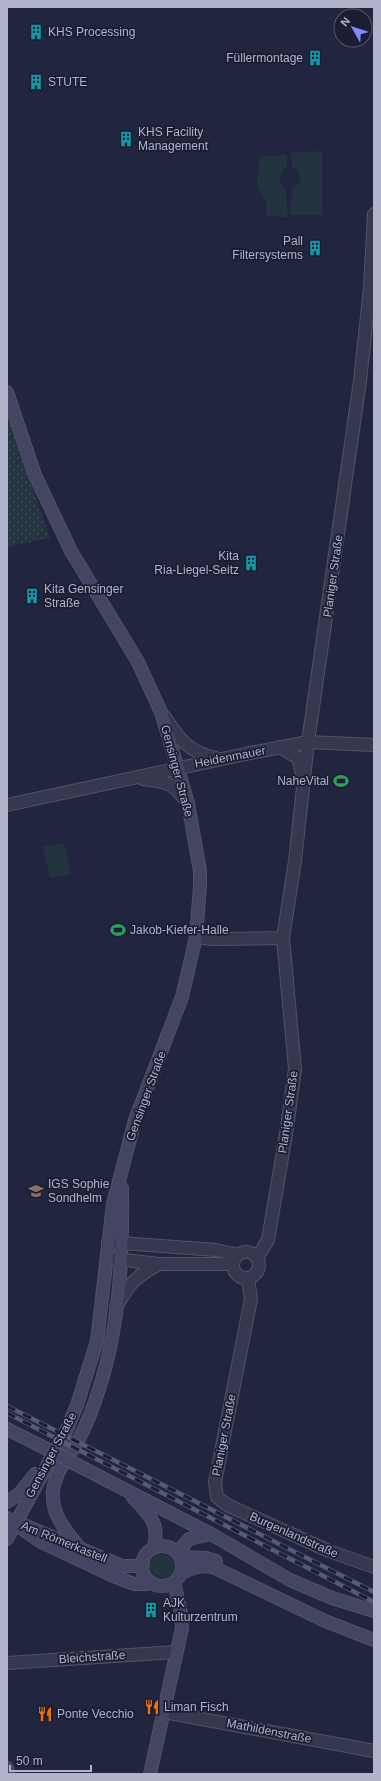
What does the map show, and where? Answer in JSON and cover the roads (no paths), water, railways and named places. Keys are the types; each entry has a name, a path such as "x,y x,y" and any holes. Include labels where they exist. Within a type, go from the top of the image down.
{"street":[{"name":"Planiger Straße","path":"217,1497 215,1482 251,1299 248,1279 252,1278 258,1271 260,1266 257,1258 268,1240 287,1128 295,1069 283,938 304,787 308,742 360,381 370,288 374,214"},
{"name":"Gensinger Straße","path":"7,392 35,475 71,552 138,662 162,712 188,803 200,871 196,937 182,997 137,1113 122,1175 113,1204 97,1341 78,1405 55,1450 11,1520 7,1539"},
{"path":"162,712 186,746 202,755 221,759"},
{"name":"Heidenmauer","path":"7,805 308,742 374,745"},
{"name":"Heidenmauer","path":"280,747 298,758 301,764 304,787"},
{"name":"Heidenmauer","path":"133,778 169,783 175,787 188,803"},
{"path":"196,937 213,939 283,938"},
{"name":"Gensinger Straße","path":"79,1547 64,1530 57,1518 53,1500 53,1490 58,1473 81,1436 99,1389 108,1357 116,1307 120,1260 122,1175"},
{"path":"108,1242 216,1250 236,1259"},
{"path":"107,1258 159,1264 236,1259 246,1252 257,1258"},
{"path":"236,1259 237,1275 248,1279"},
{"path":"116,1307 130,1284 141,1274 159,1264"},
{"path":"7,1429 211,1534 270,1569 304,1586 332,1598 374,1611"},
{"path":"7,1502 19,1494 55,1450"},
{"path":"126,1490 154,1521 156,1535 154,1548 147,1553 143,1564 144,1574 151,1582"},
{"name":"Burgenlandstraße","path":"217,1497 227,1505 329,1552 374,1567"},
{"name":"Am Römerkastell","path":"11,1520 122,1566 135,1566 143,1564"},
{"name":"Am Römerkastell","path":"11,1520 41,1542 111,1575 134,1584 146,1584 151,1582 165,1586 192,1568 210,1566 325,1621 374,1640"},
{"path":"150,1774 182,1620 178,1578 182,1565 178,1555 189,1539 211,1534"},
{"name":"Am Römerkastell","path":"154,1548 169,1547 178,1555 206,1558 218,1562 248,1583"},
{"name":"Bleichstraße","path":"7,1663 176,1652"},
{"name":"Mathildenstraße","path":"164,1712 374,1751"},
{"path":"7,1768 8,1774"}],"railway":[{"path":"7,1406 374,1592"},
{"path":"7,1413 374,1602"}],"place":[{"name":"KHS Processing","path":"36,32"},
{"name":"Füllermontage","path":"315,58"},
{"name":"STUTE","path":"36,82"},
{"name":"KHS Facility Management","path":"126,139"},
{"name":"Pall Filtersystems","path":"315,248"},
{"name":"Kita Ria-Liegel-Seitz","path":"251,563"},
{"name":"Kita Gensinger Straße","path":"32,596"},
{"name":"NaheVital","path":"341,781"},
{"name":"Jakob-Kiefer-Halle","path":"118,930"},
{"name":"IGS Sophie Sondhelm","path":"36,1191"},
{"name":"AJK Kulturzentrum","path":"151,1610"},
{"name":"Liman Fisch","path":"152,1707"},
{"name":"Ponte Vecchio","path":"45,1714"}]}
